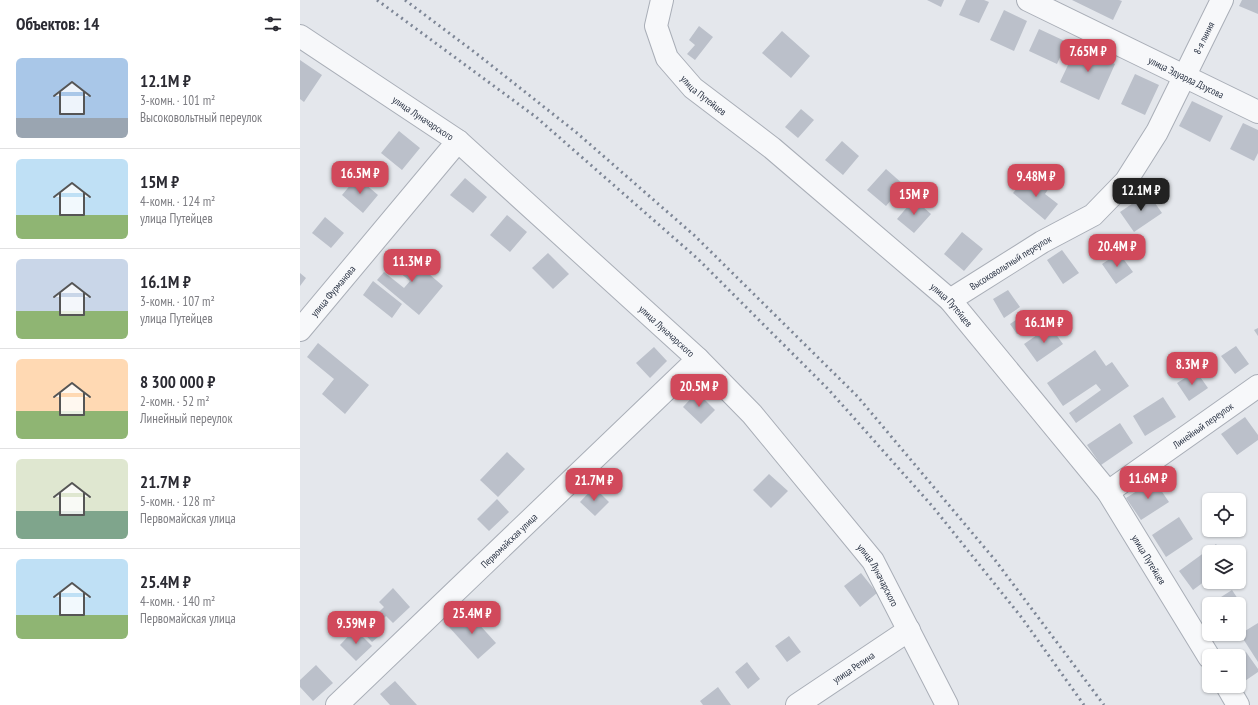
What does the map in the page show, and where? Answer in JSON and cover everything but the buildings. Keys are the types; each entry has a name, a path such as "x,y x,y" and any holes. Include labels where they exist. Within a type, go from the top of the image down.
{"street":[{"name":"улица Путейцев","path":"662,0 656,26 667,58 692,88 772,148 950,300 1108,492 1204,649"},
{"name":"улица Эдуарда Дзусова","path":"1028,0 1258,112"},
{"name":"8-я линия","path":"1186,76 1222,0"},
{"name":"улица Луначарского","path":"300,36 458,140 698,359 752,414 873,560 947,705"},
{"name":"Высоковольтный переулок","path":"950,300 1042,242 1093,215 1126,181 1157,132 1186,76"},
{"name":"улица Фурманова","path":"300,330 458,140"},
{"name":"Первомайская улица","path":"337,705 698,359"},
{"name":"Линейный переулок","path":"1108,492 1258,386"},
{"name":"улица Репина","path":"800,704 909,630"},
{"path":"1231,693 1238,705"}],"railway":[{"path":"377,0 536,117 698,259 829,390 933,507 1022,618 1084,705"},
{"path":"405,0 477,54 577,133 695,236 858,397 995,560 1104,705"}]}
